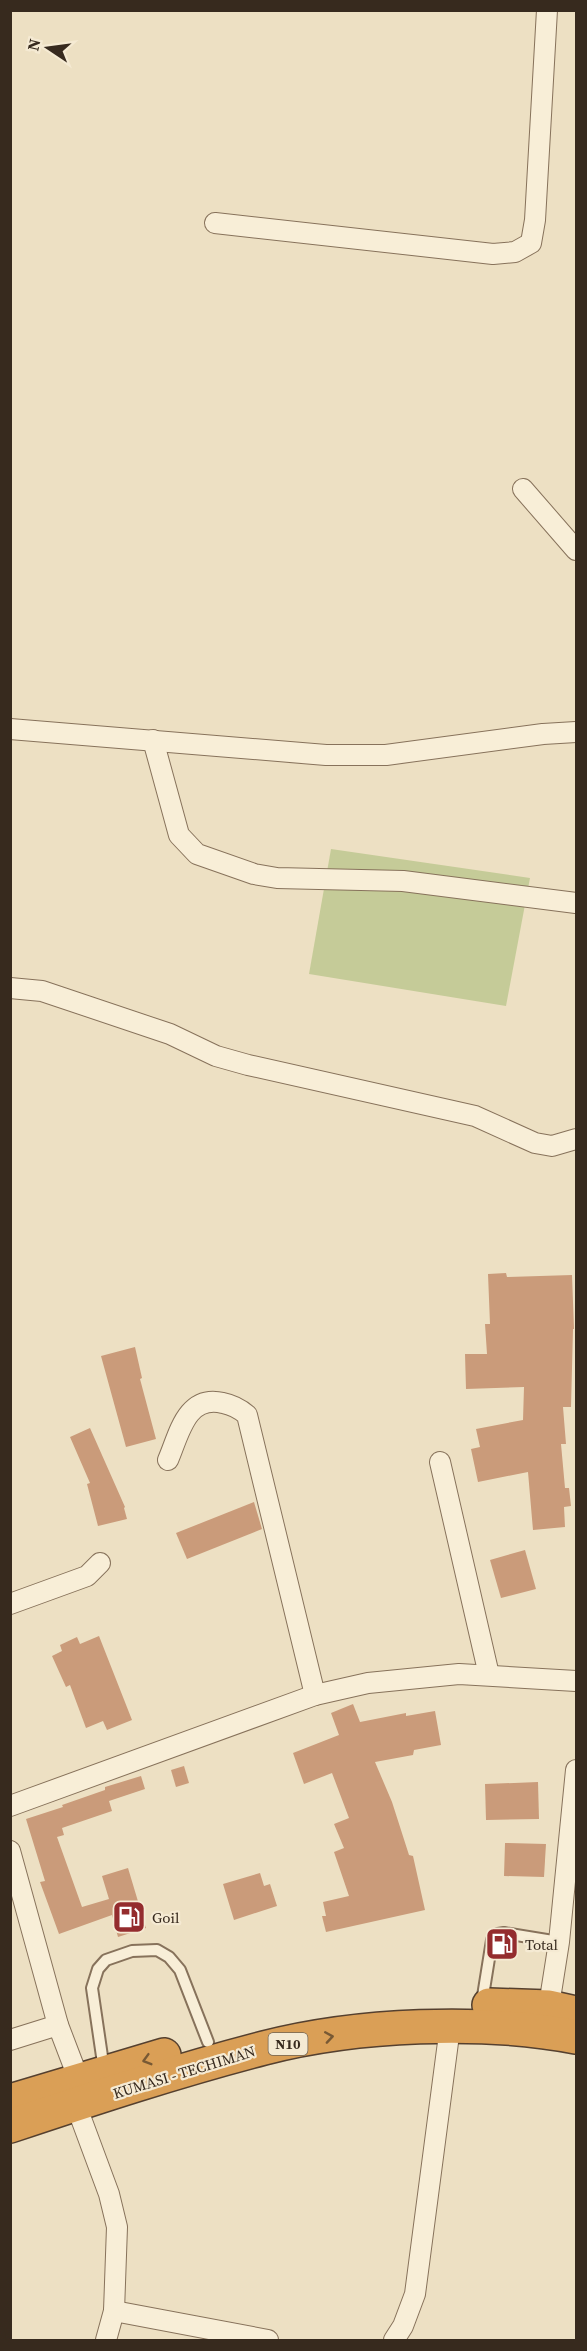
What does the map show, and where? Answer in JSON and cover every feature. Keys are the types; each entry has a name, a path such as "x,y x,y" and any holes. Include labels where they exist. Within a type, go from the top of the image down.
{"highway":[{"name":"N10","path":"10,2101 86,2086 208,2042 325,2013 407,2006 482,2005 556,2017"},
{"name":"KUMASI - TECHIMAN","path":"10,2126 86,2086 331,2036 392,2029 486,2026 556,2017 576,2037"}],"street":[{"path":"215,223 493,254 515,252 531,243 535,220 547,10"},
{"path":"523,489 576,550"},
{"path":"10,729 326,755 386,755 543,734 576,732"},
{"path":"153,740 179,835 197,854 254,874 276,878 403,881 576,903"},
{"path":"10,988 42,991 171,1034 216,1056 248,1065 475,1116 535,1143 552,1146 576,1139"},
{"path":"168,1460 191,1410 203,1402 219,1402 239,1407 247,1415 315,1695"},
{"path":"440,1462 489,1675"},
{"path":"10,1604 87,1576 100,1563"},
{"path":"10,1806 315,1695 368,1683 449,1675 489,1675 576,1681"},
{"path":"556,2017 559,1942 576,1770"},
{"path":"10,1851 58,2025 86,2086 117,2227 114,2311 106,2340"},
{"path":"10,2040 58,2025"},
{"path":"394,2340 403,2326 415,2294 450,2027"},
{"path":"114,2311 268,2340"}],"lane":[{"path":"482,2005 492,1940 498,1934 559,1942"},
{"path":"86,2086 92,1988 98,1969 106,1960 132,1951 157,1950 169,1957 180,1970 208,2042"}],"green space":[{"path":"331,849 530,878 506,1006 309,974"}],"building":[{"path":"506,1273 507,1277 572,1275 574,1329 571,1407 563,1407 566,1444 561,1444 565,1488 569,1488 571,1506 564,1507 565,1527 533,1530 528,1472 478,1482 471,1449 480,1447 476,1429 523,1420 524,1387 466,1389 465,1354 487,1354 485,1324 490,1324 488,1274"},
{"path":"135,1347 142,1378 140,1379 156,1439 126,1447 101,1356"},
{"path":"90,1428 125,1507 127,1519 98,1526 87,1484 90,1483 70,1437"},
{"path":"254,1502 262,1529 187,1559 176,1533"},
{"path":"525,1550 536,1589 501,1598 490,1560"},
{"path":"99,1636 132,1720 107,1730 103,1721 86,1728 70,1685 66,1687 52,1656 62,1651 60,1645 77,1637 80,1644"},
{"path":"353,1704 360,1722 406,1713 406,1716 435,1711 441,1745 414,1750 413,1755 375,1762 392,1802 409,1855 413,1856 425,1910 326,1932 322,1916 326,1916 323,1902 349,1896 334,1852 344,1848 334,1824 349,1818 332,1773 304,1784 293,1753 339,1735 331,1713"},
{"path":"184,1766 189,1783 176,1787 171,1770"},
{"path":"141,1776 145,1789 109,1801 112,1811 62,1828 64,1835 57,1837 82,1907 109,1899 102,1876 128,1868 146,1928 118,1937 112,1915 59,1934 40,1882 45,1881 26,1819 105,1790 105,1787"},
{"path":"538,1782 539,1819 486,1820 485,1784"},
{"path":"505,1843 546,1844 544,1877 504,1876"},
{"path":"260,1873 264,1886 270,1884 277,1906 234,1920 223,1884"}],"place":[{"name":"Goil","path":"129,1917"},
{"name":"Total","path":"502,1944"}]}
